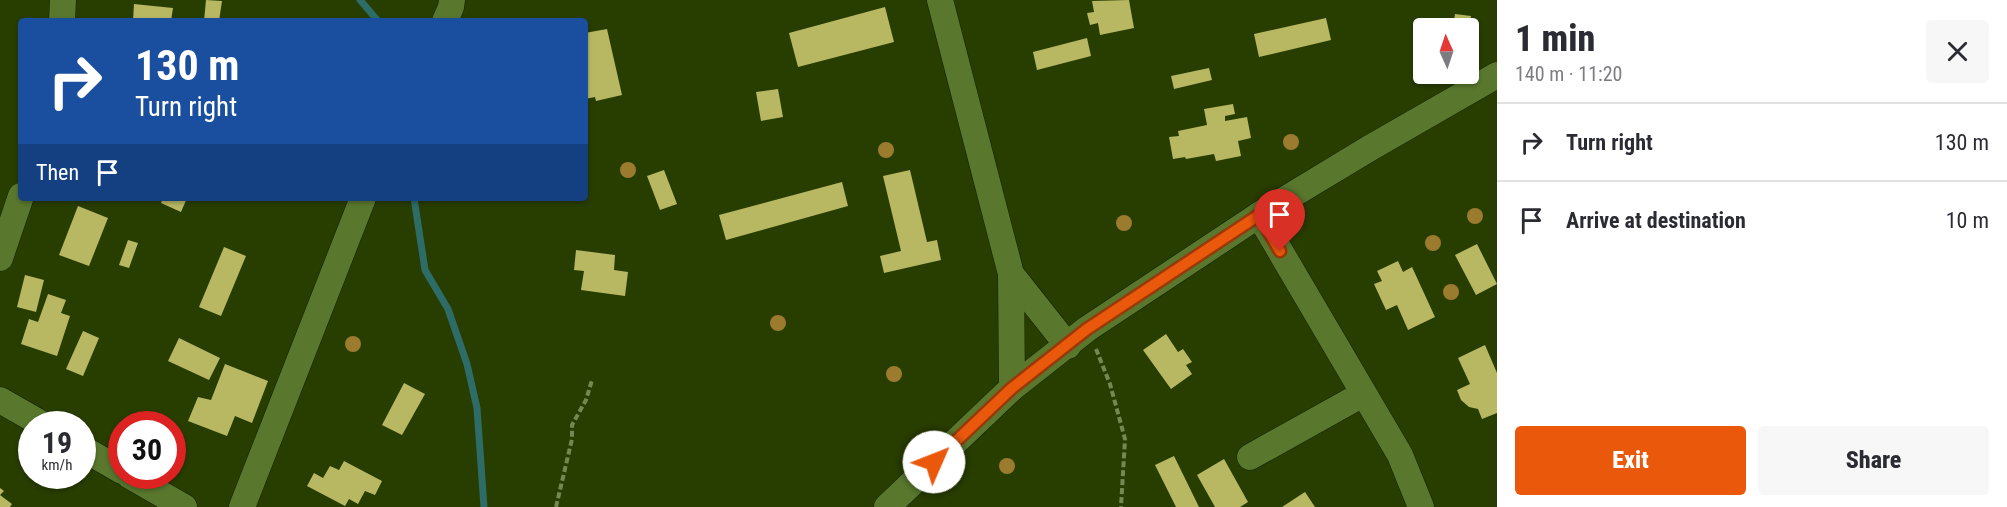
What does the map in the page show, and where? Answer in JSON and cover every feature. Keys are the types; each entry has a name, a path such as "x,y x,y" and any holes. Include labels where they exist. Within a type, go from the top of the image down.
{"street":[{"path":"62,18 63,0"},
{"path":"447,18 452,0"},
{"path":"940,0 1011,274 1012,388"},
{"path":"887,507 1012,388 1087,329 1259,215 1497,75"},
{"path":"0,258 19,201"},
{"path":"242,507 362,201"},
{"path":"1259,215 1400,455 1420,507"},
{"path":"1011,274 1068,346"},
{"path":"1250,458 1363,394"},
{"path":"0,400 19,411"},
{"path":"153,489 184,507"}],"path":[{"path":"1087,329 1110,384 1125,439 1121,507"},
{"path":"556,507 572,439 572,425 592,380"}],"building":[{"path":"206,0 222,1 219,18 204,18"},
{"path":"1129,0 1134,28 1100,35 1098,23 1090,25 1087,13 1094,12 1092,1"},
{"path":"134,4 173,8 171,18 133,18"},
{"path":"885,7 894,42 798,67 789,33"},
{"path":"1455,14 1471,16 1471,18 1454,18"},
{"path":"1326,18 1331,40 1259,57 1254,34"},
{"path":"607,29 622,95 596,101 595,97 588,98 588,32"},
{"path":"1087,38 1091,56 1037,70 1033,52"},
{"path":"1209,68 1212,80 1174,89 1171,76"},
{"path":"778,89 783,117 761,121 756,92"},
{"path":"1233,104 1235,114 1225,116 1225,121 1247,117 1251,138 1238,141 1241,156 1216,161 1214,154 1173,159 1169,137 1179,136 1178,131 1207,125 1204,109"},
{"path":"664,170 677,204 660,210 647,176"},
{"path":"910,170 927,242 937,240 941,260 884,273 880,256 901,251 883,176"},
{"path":"842,182 848,206 726,240 719,215"},
{"path":"162,201 186,201 181,212 161,203"},
{"path":"78,206 108,218 89,266 59,255"},
{"path":"128,240 138,243 129,268 119,265"},
{"path":"1477,244 1497,284 1476,295 1455,255"},
{"path":"224,247 246,256 221,316 199,307"},
{"path":"576,250 615,255 614,270 628,272 625,296 581,290 584,271 574,270"},
{"path":"1398,261 1403,272 1412,267 1435,317 1408,330 1397,305 1386,310 1374,284 1382,281 1377,271"},
{"path":"25,275 44,280 36,312 17,307"},
{"path":"48,294 66,300 61,313 70,316 57,356 21,344 29,319 38,322"},
{"path":"83,331 99,338 83,376 66,369"},
{"path":"1166,334 1178,352 1183,349 1192,362 1186,365 1192,374 1171,389 1143,350"},
{"path":"179,338 220,358 209,380 168,361"},
{"path":"1485,345 1497,373 1497,413 1482,419 1478,409 1469,407 1461,400 1457,390 1470,384 1458,358"},
{"path":"225,364 268,381 252,423 235,416 227,436 188,421 198,397 211,400"},
{"path":"404,383 425,394 402,435 382,425"},
{"path":"1174,456 1199,507 1176,507 1155,465"},
{"path":"1224,459 1248,502 1240,507 1215,507 1197,475"},
{"path":"344,461 382,481 375,495 365,491 358,504 349,499 345,506 307,486 314,473 323,478 330,466 339,470"},
{"path":"1305,492 1315,507 1282,507"},
{"path":"0,495 12,504 10,507 0,507"}],"waterway":[{"path":"360,0 375,18"},
{"path":"414,201 425,270 448,309 467,364 477,408 484,507"}],"route":[{"path":"934,462 1012,388 1087,329 1259,215 1280,251"}]}
